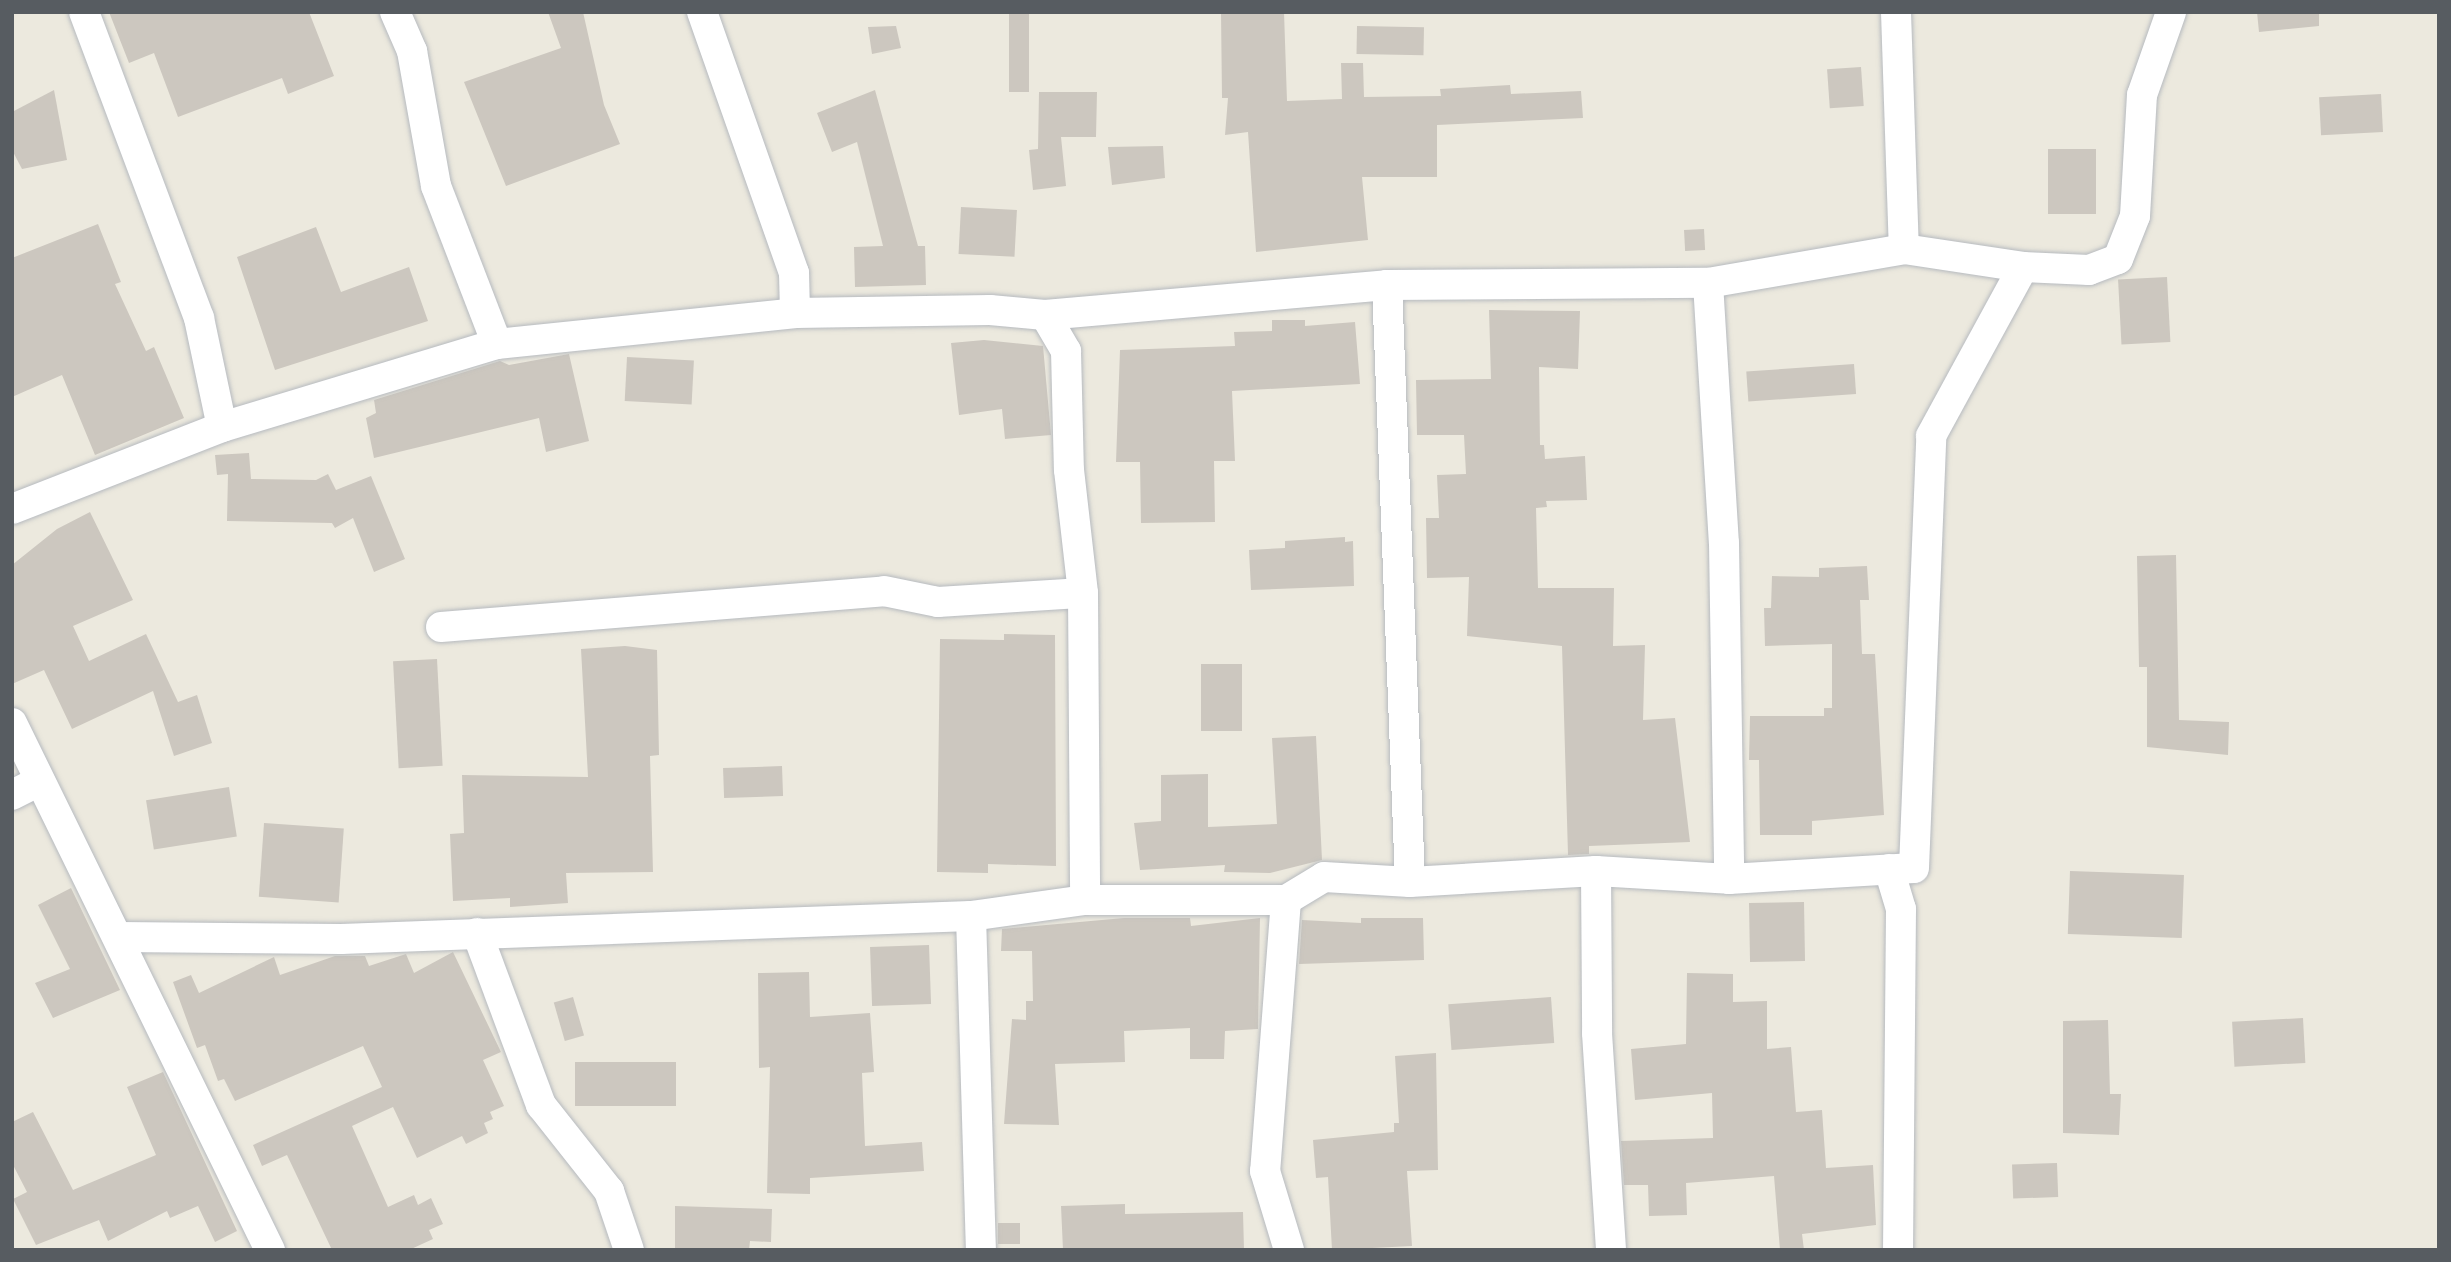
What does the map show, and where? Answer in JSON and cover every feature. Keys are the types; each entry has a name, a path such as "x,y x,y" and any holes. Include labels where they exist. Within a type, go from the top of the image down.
{"street":[{"path":"84,12 199,318 222,426"},
{"path":"395,12 412,51 436,186 497,344"},
{"path":"702,12 794,273 795,313"},
{"path":"1896,12 1904,249"},
{"path":"12,509 222,426 497,344 795,313 1045,315 1387,285 1708,283 1904,249 2023,267 2088,270 2118,259 2135,216 2142,95 2171,12"},
{"path":"118,937 341,939 971,916 1085,900 1286,900 1324,877 1410,882 1596,871 1729,879 1914,868 1931,436 2023,267"},
{"path":"1708,283 1724,543 1729,879"},
{"path":"1387,285 1410,882"},
{"path":"1045,315 1066,351 1069,470 1083,593 1085,900"},
{"path":"441,626 884,592 939,602 1083,593"},
{"path":"12,723 270,1250"},
{"path":"12,794 39,781"},
{"path":"1889,869 1900,909 1898,1250"},
{"path":"1596,871 1597,1033 1611,1250"},
{"path":"1286,900 1265,1171 1289,1250"},
{"path":"971,916 981,1250"},
{"path":"477,933 541,1105 609,1191 629,1250"}],"building":[{"path":"109,12 309,12 334,76 288,94 282,78 178,117 154,53 129,63"},
{"path":"548,12 583,12 604,105 620,144 506,186 464,82 561,48"},
{"path":"1009,12 1029,12 1029,92 1009,92"},
{"path":"1221,12 1284,12 1287,101 1342,99 1341,63 1363,63 1364,97 1441,96 1440,89 1510,85 1511,94 1581,91 1583,118 1437,125 1437,177 1362,177 1368,240 1256,252 1248,132 1225,135 1228,98 1222,98"},
{"path":"2257,12 2319,12 2319,26 2259,32"},
{"path":"896,26 901,48 872,54 868,27"},
{"path":"1357,26 1424,27 1424,55 1357,54"},
{"path":"1861,67 1864,106 1830,108 1827,69"},
{"path":"54,90 67,160 22,169 12,150 12,112"},
{"path":"875,90 918,246 925,246 926,285 855,287 854,247 883,246 857,142 832,152 817,113"},
{"path":"1039,92 1097,92 1096,137 1061,137 1066,186 1033,190 1029,150 1038,149"},
{"path":"2381,94 2383,132 2321,135 2319,97"},
{"path":"1163,146 1165,178 1112,185 1108,147"},
{"path":"2048,149 2096,149 2096,214 2048,214"},
{"path":"961,207 1017,210 1014,257 959,254"},
{"path":"98,224 121,282 115,284 146,351 154,347 184,418 95,455 62,375 12,397 12,258"},
{"path":"316,227 341,292 409,267 428,321 275,370 237,257"},
{"path":"1704,229 1705,250 1685,251 1684,230"},
{"path":"2167,277 2170,342 2121,344 2118,280"},
{"path":"1489,310 1580,311 1578,369 1539,367 1540,445 1544,445 1545,459 1585,456 1587,500 1546,501 1547,507 1536,508 1538,588 1614,588 1613,646 1645,645 1643,720 1675,718 1690,842 1589,846 1589,854 1568,855 1562,646 1467,636 1469,577 1427,578 1426,518 1439,518 1437,475 1466,474 1464,435 1417,435 1416,380 1491,379"},
{"path":"1272,320 1305,320 1305,326 1355,322 1360,384 1232,391 1235,461 1214,461 1215,522 1141,523 1140,462 1116,462 1120,350 1235,346 1234,332 1272,331"},
{"path":"984,340 1043,346 1051,435 1005,439 1002,409 959,415 951,343"},
{"path":"569,354 589,441 546,452 539,418 374,458 366,418 376,413 374,400 500,361 509,365"},
{"path":"627,357 694,361 692,404 625,401"},
{"path":"1854,364 1856,394 1748,401 1746,372"},
{"path":"249,453 251,479 316,480 328,474 336,490 371,476 405,559 374,572 353,518 335,528 332,523 227,521 228,474 217,475 215,455"},
{"path":"90,512 133,600 73,626 89,661 146,634 178,702 197,695 212,743 174,756 153,691 72,729 44,670 12,684 12,565 57,529"},
{"path":"1345,537 1345,542 1353,541 1354,586 1251,590 1249,550 1285,548 1285,541"},
{"path":"2176,555 2179,720 2229,722 2228,755 2147,747 2147,667 2139,667 2137,556"},
{"path":"1867,566 1869,600 1860,600 1862,654 1875,654 1884,815 1812,821 1812,835 1760,835 1759,760 1749,760 1750,716 1824,716 1824,708 1832,708 1832,644 1765,646 1764,608 1771,608 1772,576 1819,577 1819,568"},
{"path":"1004,634 1055,635 1056,866 988,864 988,873 937,872 940,639 1004,640"},
{"path":"625,646 657,650 659,755 650,756 653,872 566,873 568,903 510,907 510,898 453,901 450,834 464,833 462,775 588,777 581,649"},
{"path":"437,659 443,766 399,768 393,661"},
{"path":"1201,664 1242,664 1242,731 1201,731"},
{"path":"1316,736 1322,860 1270,873 1224,872 1225,865 1140,870 1134,823 1161,821 1161,775 1208,774 1208,827 1277,824 1272,738"},
{"path":"782,766 783,796 724,798 723,768"},
{"path":"229,787 237,836 154,850 146,800"},
{"path":"264,823 344,829 339,902 259,897"},
{"path":"2070,871 2184,875 2182,938 2068,934"},
{"path":"71,888 120,990 53,1018 35,983 70,969 38,905"},
{"path":"1804,902 1805,961 1750,962 1749,903"},
{"path":"1124,918 1190,918 1191,926 1260,918 1258,1029 1225,1031 1224,1059 1190,1059 1190,1028 1124,1031 1125,1062 1055,1064 1059,1125 1004,1124 1012,1019 1026,1020 1026,1001 1033,1001 1032,951 1001,951 1002,929"},
{"path":"1361,918 1423,918 1424,960 1299,964 1302,920 1361,923"},
{"path":"929,945 931,1004 872,1006 870,947"},
{"path":"453,952 501,1052 483,1060 504,1106 490,1112 493,1119 484,1123 488,1133 466,1144 462,1136 417,1158 393,1107 352,1126 388,1207 414,1195 418,1205 431,1198 443,1224 429,1230 433,1239 409,1250 332,1250 287,1155 262,1166 253,1145 382,1087 363,1046 235,1101 224,1079 218,1081 205,1045 197,1048 173,982 191,975 199,993 274,957 280,975 335,956 365,956 369,966 406,954 414,973"},
{"path":"809,972 810,1017 870,1013 874,1072 862,1073 865,1146 922,1142 924,1171 810,1178 810,1194 767,1193 770,1067 759,1068 758,973"},
{"path":"1687,973 1733,974 1733,1002 1767,1001 1767,1049 1791,1047 1796,1112 1822,1110 1826,1168 1873,1165 1876,1225 1802,1234 1804,1250 1780,1250 1774,1176 1686,1183 1687,1215 1649,1216 1648,1185 1624,1185 1621,1141 1713,1138 1712,1093 1635,1100 1631,1049 1686,1044"},
{"path":"573,997 584,1035 565,1041 554,1003"},
{"path":"1551,997 1554,1043 1451,1050 1448,1004"},
{"path":"2303,1018 2305,1063 2234,1067 2232,1022"},
{"path":"2108,1020 2110,1094 2121,1094 2119,1135 2063,1133 2063,1021"},
{"path":"1436,1053 1438,1170 1407,1171 1412,1246 1332,1250 1328,1177 1316,1178 1313,1140 1394,1132 1394,1123 1399,1123 1395,1056"},
{"path":"575,1062 676,1062 676,1106 575,1106"},
{"path":"163,1072 237,1231 215,1242 198,1206 170,1218 167,1211 108,1241 99,1220 36,1245 13,1199 27,1192 12,1163 12,1122 33,1112 73,1190 156,1155 127,1087"},
{"path":"2057,1163 2058,1197 2013,1199 2012,1165"},
{"path":"1125,1204 1125,1214 1243,1212 1244,1250 1063,1250 1061,1206"},
{"path":"675,1206 772,1209 771,1242 750,1241 749,1250 675,1248"},
{"path":"998,1223 1020,1223 1020,1244 998,1244"}]}
